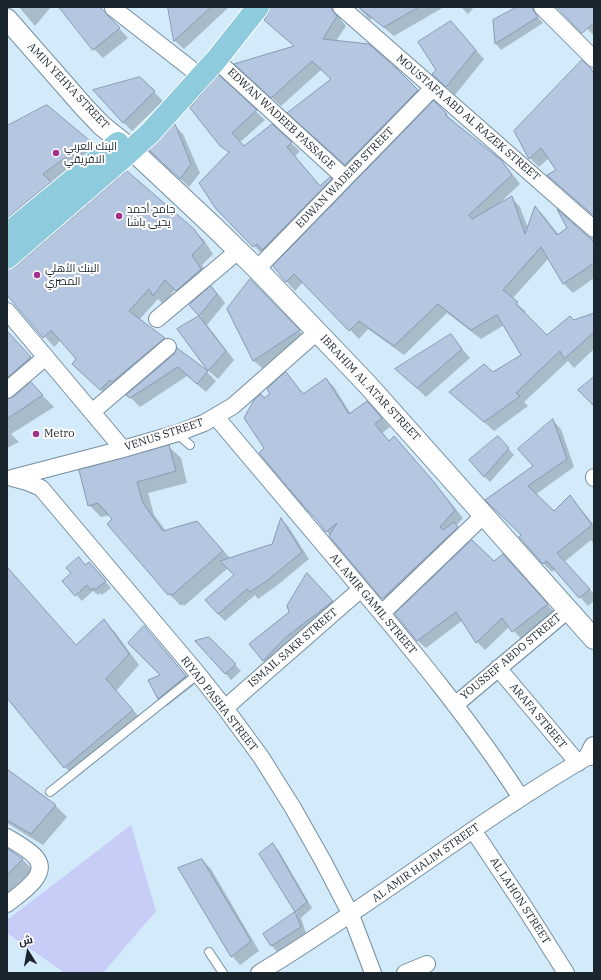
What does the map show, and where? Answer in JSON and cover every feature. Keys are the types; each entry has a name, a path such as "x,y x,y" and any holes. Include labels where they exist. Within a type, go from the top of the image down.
{"main road":[{"path":"7,234 126,146 140,122 209,47 241,7"},
{"path":"7,258 216,60 258,7"}],"street":[{"name":"MOUSTAFA ABD AL RAZEK STREET","path":"341,7 594,229"},
{"path":"542,7 590,49"},
{"path":"113,8 190,68"},
{"name":"AMIN YEHYA STREET","path":"7,19 84,107 126,146"},
{"name":"EDWAN WADEEB PASSAGE","path":"216,60 345,178"},
{"name":"EDWAN WADEEB STREET","path":"257,269 433,88"},
{"name":"IBRAHIM AL ATAR STREET","path":"126,146 238,250 317,332 403,423 594,639"},
{"path":"157,320 238,250"},
{"path":"7,311 123,449"},
{"name":"VENUS STREET","path":"9,478 123,449 191,428 233,406 317,332"},
{"path":"92,412 168,347"},
{"path":"7,390 46,357"},
{"name":"AL AMIR GAMIL STREET","path":"216,416 382,613 479,735 521,798"},
{"name":"RIYAD PASHA STREET","path":"9,478 27,482 41,488 225,708 261,757 294,808 351,915 374,973"},
{"path":"382,613 484,515"},
{"name":"ISMAIL SAKR STREET","path":"225,708 361,589"},
{"name":"YOUSSEF ABDO STREET","path":"455,705 568,610"},
{"name":"ARAFA STREET","path":"498,668 589,754"},
{"name":"AL AMIR HALIM STREET","path":"259,973 351,915 473,830 589,754"},
{"name":"AL LAHON STREET","path":"473,830 566,973"},
{"path":"7,837 34,855 40,864 40,869 37,878 7,904"},
{"path":"404,973 427,964"}],"lane":[{"path":"178,433 190,445"},
{"path":"50,792 198,674"},
{"path":"209,952 223,973"}],"shaded area":[{"path":"131,825 156,911 103,973 65,973 7,933 7,920"}],"building":[{"path":"59,7 100,7 120,28 93,50"},
{"path":"168,7 211,7 174,41"},
{"path":"270,7 332,7 332,10 337,16 323,39 369,44 418,90 345,165 287,113 331,79 312,61 271,98 234,64 294,46 264,20"},
{"path":"359,7 419,7 384,27"},
{"path":"517,7 533,7 533,10 538,17 495,44 493,20"},
{"path":"557,7 594,7 594,23 582,33"},
{"path":"451,21 476,50 446,87 432,74 436,70 418,42"},
{"path":"582,60 590,67 594,74 594,216 547,175 556,170 541,148 529,159 514,131"},
{"path":"219,75 257,110 232,133 244,146 272,124 292,142 287,147 320,186 330,177 332,179 262,250 257,244 253,247 216,209 199,183 229,152 220,146 190,108"},
{"path":"140,77 155,91 123,123 93,90"},
{"path":"434,101 447,114 445,115 501,160 512,175 469,215 472,219 512,196 525,234 535,206 557,235 567,228 557,209 594,242 594,263 563,284 541,247 503,290 518,302 516,304 547,335 570,316 574,320 594,313 594,332 564,359 560,351 516,393 520,396 484,422 449,392 484,364 493,372 521,355 497,315 471,330 438,304 394,346 359,321 349,331 294,274 286,282 273,266"},
{"path":"47,105 89,140 43,174 51,182 7,218 7,126"},
{"path":"175,124 191,164 180,179 149,150"},
{"path":"127,171 194,229 204,243 192,255 201,269 176,291 165,280 153,296 149,289 129,311 165,338 112,382 110,380 100,390 72,364 76,359 51,330 43,338 7,295 7,270 15,267"},
{"path":"250,279 300,330 253,361 227,309"},
{"path":"211,286 217,294 199,316 189,305"},
{"path":"199,316 226,351 208,371 177,329"},
{"path":"7,331 31,357 7,378"},
{"path":"451,334 462,349 417,388 395,369"},
{"path":"177,348 208,371 197,384 178,367 130,398 126,395 174,354"},
{"path":"286,372 303,394 326,378 349,414 367,401 382,418 375,424 389,441 394,436 434,482 455,510 440,527 443,530 454,522 458,527 382,599 329,536 337,523 326,532 259,453 264,448 244,418 254,400 261,394 264,398 270,394 267,389"},
{"path":"594,377 594,406 578,390"},
{"path":"31,382 43,395 7,419 7,399 13,397"},
{"path":"553,419 567,459 528,486 554,511 570,495 592,525 557,553 590,589 579,598 547,561 543,564 519,537 521,535 485,500 533,466 518,449"},
{"path":"498,436 509,448 484,477 469,460"},
{"path":"169,445 176,471 137,482 143,503 163,531 197,521 223,551 172,595 168,595 107,524 112,519 98,503 88,506 79,470"},
{"path":"281,518 302,552 268,580 250,592 247,589 218,614 205,600 234,575 220,561 272,544"},
{"path":"472,540 494,561 503,554 548,604 512,632 502,618 476,643 456,612 417,641 395,614"},
{"path":"79,557 85,565 89,562 106,581 95,590 94,588 91,590 87,585 75,596 62,581 71,573 66,568"},
{"path":"7,567 76,645 104,619 129,654 106,679 133,710 64,768 7,698"},
{"path":"307,573 333,601 285,638 263,661 249,644 289,612 287,606"},
{"path":"144,626 186,676 158,699 148,680 160,675 128,643"},
{"path":"209,637 236,664 225,674 195,641"},
{"path":"7,769 56,805 31,834 7,820"},
{"path":"273,843 307,902 295,912 259,854"},
{"path":"7,848 23,859 7,875"},
{"path":"202,859 251,941 231,957 178,868"},
{"path":"295,912 301,927 271,946 263,934"}],"place":[{"name":"البنك العربي الافريقي","path":"56,153"},
{"name":"جامح أحمد يحيى باشا","path":"119,216"},
{"name":"البنك الأهلي المصري","path":"37,275"},
{"name":"Metro","path":"36,434"}]}
